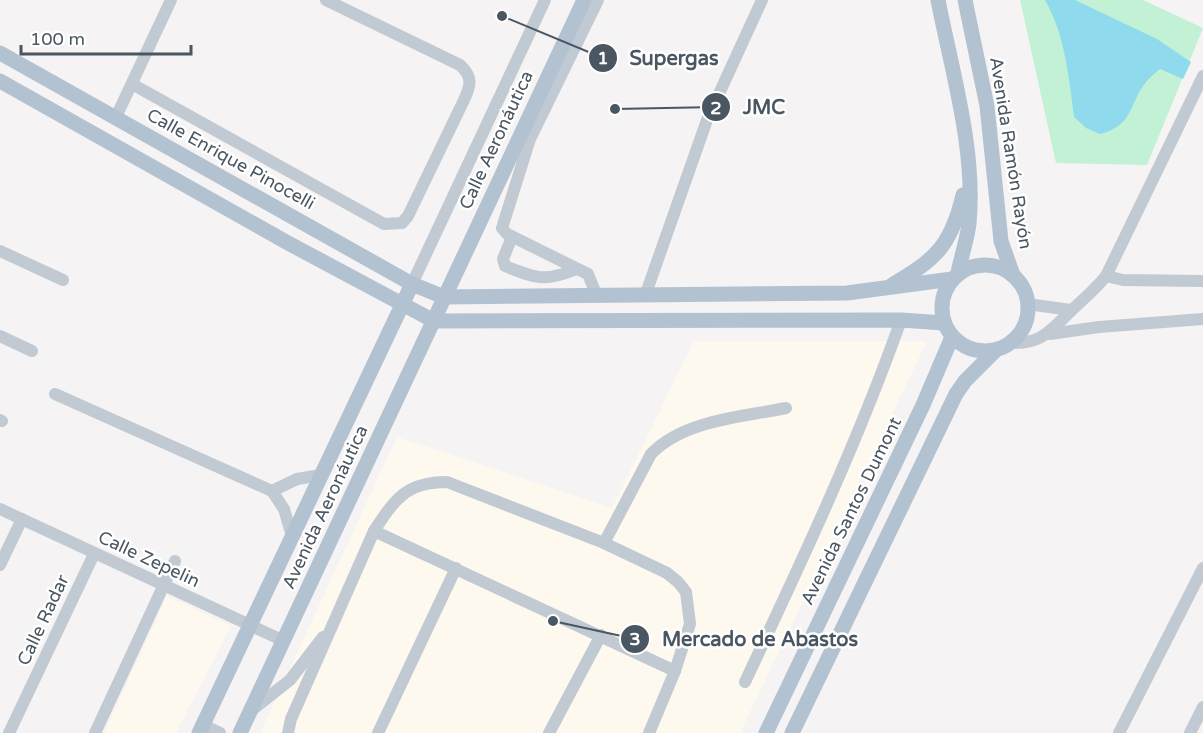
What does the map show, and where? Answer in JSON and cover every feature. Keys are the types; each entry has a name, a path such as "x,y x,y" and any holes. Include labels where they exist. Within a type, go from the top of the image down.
{"main road":[{"name":"Calle Aeronáutica","path":"444,297 584,0"},
{"path":"938,0 964,140 968,175 969,225 955,276 944,293 941,308 944,323 952,337 972,349 996,350"},
{"name":"Avenida Ramón Rayón","path":"964,0 987,106 1001,241 1013,275"},
{"name":"Calle Enrique Pinocelli","path":"0,53 411,284 444,297"},
{"path":"0,81 434,321 901,320 944,323"},
{"path":"889,287 920,268 947,243 956,222 968,175"},
{"path":"444,297 847,292 955,276 968,267 992,265 1013,275 1020,284 1027,304 1026,321 1020,333 1011,343 996,350 965,381 956,394 792,733"},
{"name":"Avenida Aeronáutica","path":"201,729 411,284"},
{"name":"Avenida Aeronáutica","path":"240,733 444,297"},
{"name":"Avenida Santos Dumont","path":"766,733 923,405 952,337"}],"street":[{"path":"116,117 171,0"},
{"path":"132,84 384,224 402,224 471,86 470,79 459,65 326,0"},
{"path":"411,284 545,0"},
{"path":"596,294 591,278 504,232 503,223 526,151 598,0"},
{"path":"645,296 707,120 762,0"},
{"path":"1050,334 1071,310 1089,297 1106,276 1203,76"},
{"path":"512,237 502,259 505,266 537,279 554,278 577,269"},
{"path":"0,251 63,280"},
{"path":"1106,276 1123,280 1203,281"},
{"path":"1027,304 1071,310"},
{"path":"1011,343 1021,343 1050,334 1099,327 1203,319"},
{"path":"745,682 813,540 878,384 901,320"},
{"path":"0,336 32,351"},
{"path":"55,394 272,491 284,509 291,536"},
{"path":"604,543 651,454 661,443 701,426 786,408"},
{"path":"272,491 297,479 321,475"},
{"path":"288,733 291,719 374,531 393,502 405,491 432,482 447,482 604,543 667,573 686,592 690,624 675,671 649,733"},
{"name":"Calle Zepelin","path":"0,509 284,640"},
{"path":"0,565 22,519"},
{"path":"374,531 675,671"},
{"name":"Calle Radar","path":"9,733 94,554"},
{"path":"95,733 175,561"},
{"path":"1119,733 1203,567"},
{"path":"378,733 456,568"},
{"path":"251,710 290,680 333,625"},
{"path":"549,733 601,635"},
{"path":"1190,733 1203,707"},
{"path":"201,729 219,733"}],"shaded area":[{"path":"694,341 927,341 740,733 260,733 397,437 612,508"},
{"path":"167,596 231,626 176,733 104,733"}],"green space":[{"path":"1020,0 1143,0 1203,28 1147,165 1056,163"}],"water":[{"path":"1045,0 1075,0 1157,39 1191,62 1183,79 1160,69 1140,90 1125,120 1119,125 1100,134 1086,128 1074,117 1062,42"}],"place":[{"name":"Supergas","path":"502,16"},
{"name":"JMC","path":"615,109"},
{"name":"Mercado de Abastos","path":"553,621"}]}
